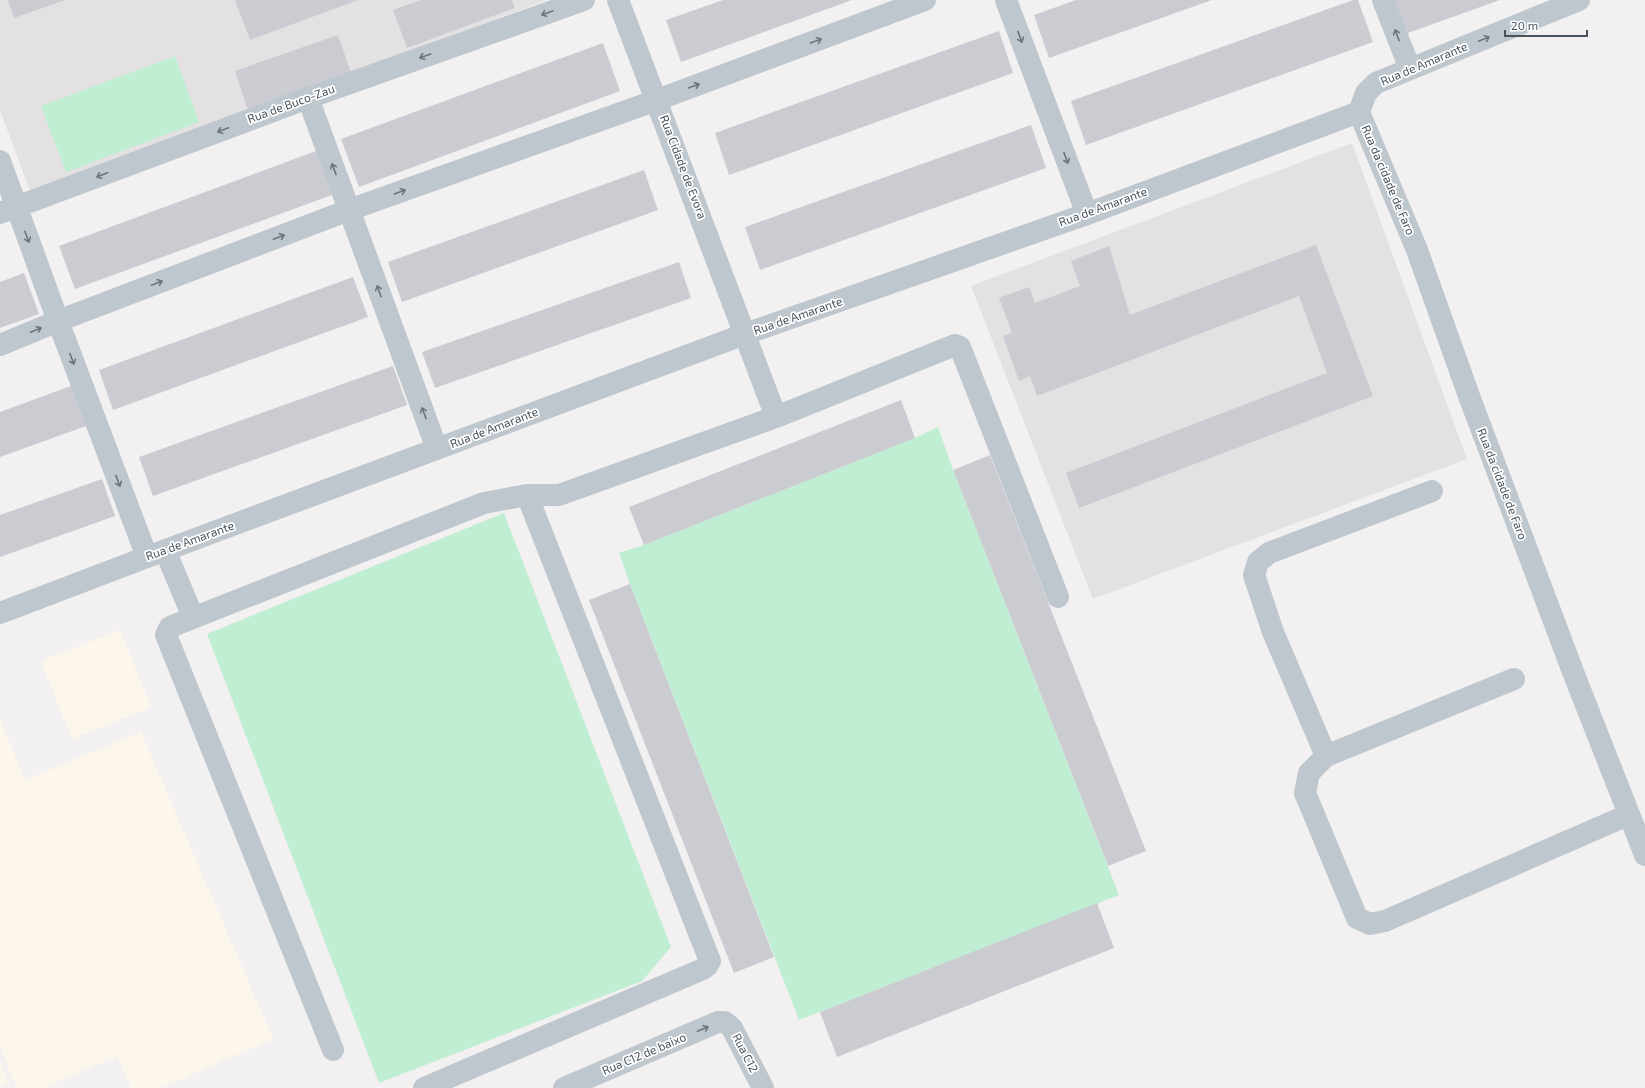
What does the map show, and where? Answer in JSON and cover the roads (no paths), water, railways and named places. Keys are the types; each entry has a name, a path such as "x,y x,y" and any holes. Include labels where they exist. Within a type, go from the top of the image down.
{"street":[{"name":"Rua de Buco-Zau","path":"8,210 308,98 584,0"},
{"name":"Rua Cidade de Evora","path":"618,0 776,416"},
{"path":"0,345 58,321 349,210 657,100 925,0"},
{"path":"1006,0 1087,214"},
{"path":"1383,0 1410,69"},
{"name":"Rua de Amarante","path":"0,614 156,553 745,334 1087,214 1359,112 1366,92 1376,83 1579,0"},
{"path":"308,98 437,449"},
{"name":"Rua da cidade de Faro","path":"1359,112 1418,250 1469,396 1628,815 1645,855"},
{"path":"0,161 8,210 58,321 156,553 193,617"},
{"path":"333,1050 166,635 170,627 484,503 527,495 559,495 776,416 955,345 958,346 1058,597"},
{"path":"1326,756 1270,625 1254,575 1258,562 1268,553 1432,491"},
{"path":"424,1088 703,969 710,961 527,495"},
{"path":"1514,679 1326,756 1309,773 1305,793 1357,918 1370,924 1385,921 1628,815"},
{"name":"Rua C12 de baixo","path":"564,1088 718,1022 725,1022"},
{"name":"Rua C12","path":"725,1022 732,1028 763,1088"}]}
